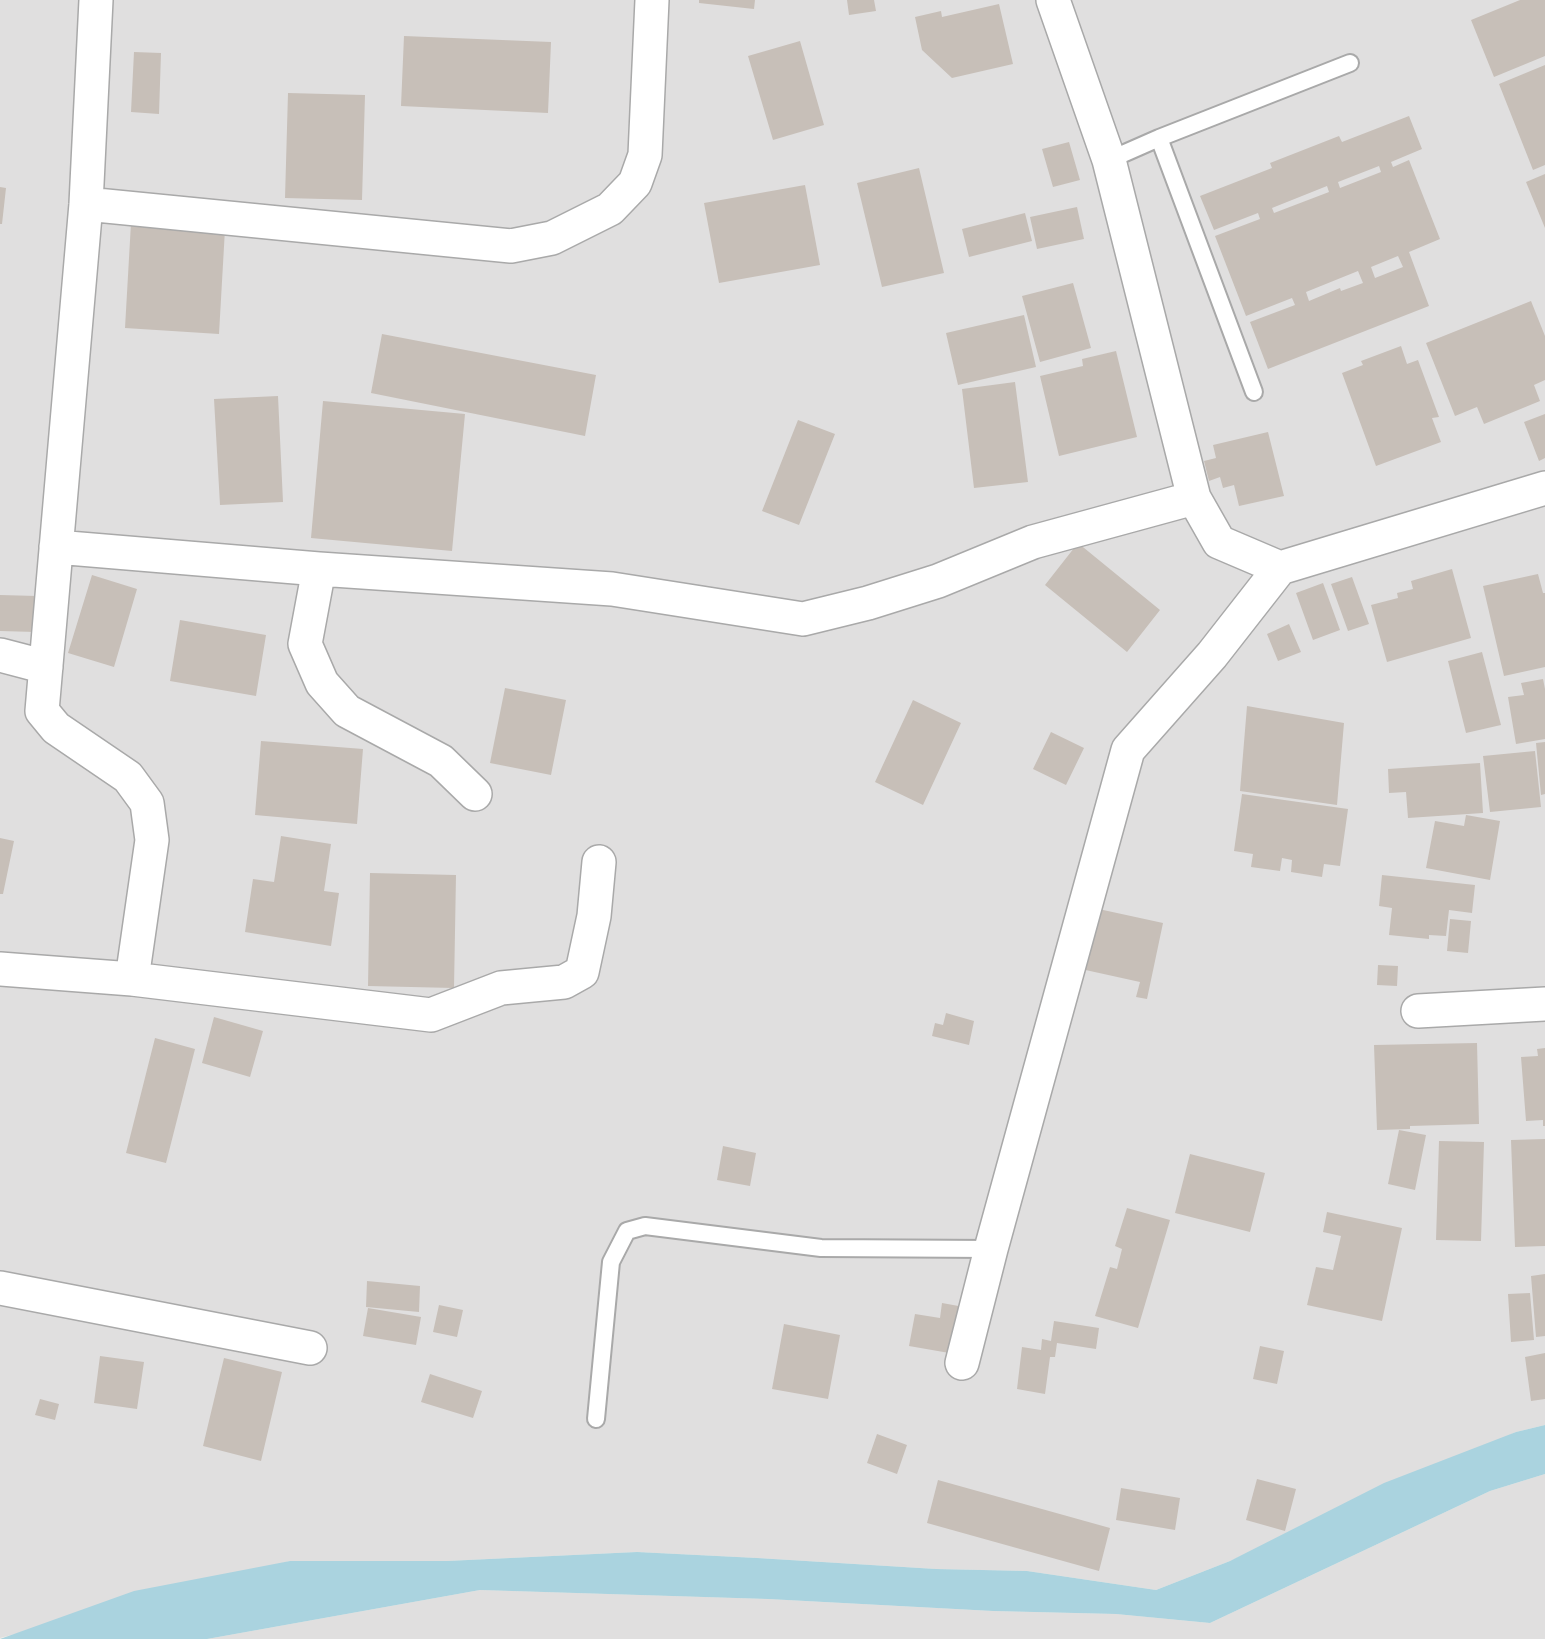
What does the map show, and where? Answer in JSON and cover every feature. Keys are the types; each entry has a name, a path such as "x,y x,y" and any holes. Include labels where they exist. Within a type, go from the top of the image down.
{"street":[{"path":"96,0 86,204 42,711 56,728 128,777 147,803 152,840 132,979"},
{"path":"86,204 511,246 552,238 610,209 635,183 645,155 652,0"},
{"path":"1053,0 1109,160 1194,498 1220,542 1280,568"},
{"path":"962,1364 991,1249 1128,750 1212,655 1280,568 1545,488"},
{"path":"56,548 612,589 803,619 868,603 938,580 1033,542 1194,498"},
{"path":"319,569 305,644 322,683 346,711 441,761 475,794"},
{"path":"0,655 46,667"},
{"path":"0,969 132,979 431,1015 501,988 564,982 582,972 594,916 599,862"},
{"path":"1418,1011 1545,1004"},
{"path":"0,1288 310,1348"}],"lane":[{"path":"1109,160 1350,63"},
{"path":"1159,138 1254,392"},
{"path":"596,1419 611,1262 627,1232 645,1226 821,1248 991,1249"}],"shaded area":[{"path":"0,0 1545,0 1545,1425 1516,1432 1230,1561 1156,1590 1027,1571 936,1569 637,1552 447,1561 290,1561 0,1638"},
{"path":"1545,1474 1545,1639 207,1639 480,1590 768,1599 993,1611 1116,1614 1210,1623 1490,1491"}],"water":[{"path":"1545,1425 1545,1474 1490,1491 1210,1623 1116,1614 993,1611 768,1599 480,1590 207,1639 0,1639 134,1591 290,1561 447,1561 637,1552 936,1569 1027,1571 1156,1590 1230,1561 1384,1483 1516,1432"}],"building":[{"path":"699,0 755,0 754,9 699,3"},
{"path":"847,0 874,0 876,11 849,15"},
{"path":"1520,0 1545,0 1545,56 1494,77 1471,20"},
{"path":"999,4 1013,64 952,78 922,50 915,17 941,11 942,17"},
{"path":"404,36 551,42 548,113 401,106"},
{"path":"800,41 824,125 773,140 748,56"},
{"path":"134,52 161,53 159,114 131,112"},
{"path":"1545,65 1545,165 1533,170 1499,84"},
{"path":"288,93 365,95 362,200 285,198"},
{"path":"1409,116 1422,149 1391,162 1393,167 1409,160 1440,239 1409,252 1429,306 1268,369 1250,322 1295,305 1292,298 1246,316 1215,236 1260,219 1258,213 1214,230 1200,196 1272,168 1270,163 1339,136 1342,142","holes":["1379,166 1381,172 1340,188 1338,182","1327,186 1329,192 1274,213 1272,208","1398,256 1403,267 1375,278 1371,267","1358,271 1363,283 1341,291 1340,288 1309,301 1306,292"]},
{"path":"1069,142 1080,180 1053,187 1042,149"},
{"path":"919,168 944,273 882,287 857,183"},
{"path":"1545,174 1545,228 1526,182"},
{"path":"805,185 820,265 719,283 704,203"},
{"path":"0,187 6,188 2,224 0,224"},
{"path":"1077,207 1084,239 1037,249 1030,217"},
{"path":"1025,213 1032,241 969,257 962,229"},
{"path":"131,223 225,229 219,334 125,328"},
{"path":"1073,283 1091,348 1040,362 1022,296"},
{"path":"1531,301 1545,336 1545,380 1534,385 1540,401 1484,424 1477,407 1455,416 1426,343"},
{"path":"1024,315 1036,367 958,385 946,333"},
{"path":"382,334 596,375 585,436 371,393"},
{"path":"1401,346 1407,364 1418,360 1439,417 1432,418 1441,442 1376,466 1342,373 1363,365 1361,361"},
{"path":"1116,351 1137,437 1059,456 1040,376 1083,366 1082,359"},
{"path":"1015,382 1028,482 974,488 962,389"},
{"path":"278,396 283,502 220,505 214,399"},
{"path":"323,401 465,414 452,551 311,538"},
{"path":"1545,414 1545,458 1539,461 1524,422"},
{"path":"798,420 835,434 799,525 762,511"},
{"path":"1268,432 1284,496 1239,506 1234,485 1223,488 1220,477 1209,481 1204,461 1216,458 1213,445"},
{"path":"1078,543 1160,610 1127,652 1045,585"},
{"path":"1452,569 1471,638 1387,662 1371,605 1398,598 1397,593 1413,589 1411,581"},
{"path":"1538,574 1543,593 1545,593 1545,667 1504,676 1483,586"},
{"path":"92,575 137,589 114,667 68,653"},
{"path":"1352,577 1369,624 1348,631 1331,584"},
{"path":"1323,583 1340,630 1313,640 1296,593"},
{"path":"0,595 37,596 36,632 0,631"},
{"path":"180,620 266,635 256,696 170,681"},
{"path":"1289,624 1301,652 1278,661 1267,634"},
{"path":"1482,652 1501,725 1466,733 1448,661"},
{"path":"1543,679 1545,739 1516,744 1508,697 1524,695 1521,683"},
{"path":"505,688 566,700 551,775 490,763"},
{"path":"913,700 961,723 923,805 875,782"},
{"path":"1247,706 1344,723 1337,805 1240,791"},
{"path":"1051,732 1084,748 1066,785 1033,769"},
{"path":"261,741 363,749 357,824 255,815"},
{"path":"1545,742 1545,794 1541,795 1536,743"},
{"path":"1535,751 1541,807 1490,812 1483,756"},
{"path":"1480,763 1483,813 1408,818 1406,792 1389,793 1388,769"},
{"path":"1242,794 1348,809 1340,866 1324,864 1322,877 1291,872 1292,860 1282,858 1280,871 1251,867 1253,854 1234,851"},
{"path":"1466,815 1500,821 1490,880 1426,868 1435,821 1464,826"},
{"path":"281,836 331,844 324,891 339,893 331,946 245,932 253,879 274,882"},
{"path":"0,838 14,841 3,894 0,894"},
{"path":"370,873 456,875 454,988 368,986"},
{"path":"1382,875 1475,885 1472,913 1449,910 1446,936 1429,935 1429,939 1389,935 1392,908 1379,906"},
{"path":"1094,908 1163,923 1147,999 1136,997 1140,982 1081,969"},
{"path":"1450,919 1471,921 1468,953 1447,951"},
{"path":"1378,965 1398,966 1397,986 1377,985"},
{"path":"946,1013 974,1021 969,1045 932,1036 935,1023 943,1025"},
{"path":"214,1017 263,1031 250,1077 202,1063"},
{"path":"155,1038 195,1049 166,1163 126,1153"},
{"path":"1477,1043 1479,1124 1410,1126 1410,1129 1377,1130 1374,1045"},
{"path":"1545,1048 1545,1126 1543,1126 1543,1120 1526,1121 1521,1057 1538,1056 1537,1049"},
{"path":"1399,1130 1426,1135 1415,1190 1388,1184"},
{"path":"1545,1139 1545,1246 1515,1247 1511,1140"},
{"path":"1439,1141 1484,1142 1481,1241 1436,1240"},
{"path":"723,1146 756,1153 750,1186 717,1180"},
{"path":"1190,1154 1265,1173 1250,1232 1175,1213"},
{"path":"1127,1208 1170,1220 1138,1328 1095,1316 1110,1267 1117,1269 1122,1249 1115,1246"},
{"path":"1327,1212 1402,1228 1382,1321 1307,1305 1316,1267 1333,1270 1341,1236 1323,1232"},
{"path":"1545,1274 1545,1336 1536,1337 1531,1276"},
{"path":"367,1281 420,1286 419,1312 366,1307"},
{"path":"1530,1293 1534,1340 1511,1342 1508,1294"},
{"path":"942,1303 964,1307 955,1354 909,1346 915,1314 940,1318"},
{"path":"439,1305 463,1310 457,1337 433,1332"},
{"path":"368,1308 421,1317 416,1345 363,1336"},
{"path":"1054,1321 1099,1328 1096,1349 1057,1343 1055,1357 1050,1357 1045,1394 1017,1389 1022,1347 1041,1350 1042,1339 1051,1341"},
{"path":"784,1324 840,1335 828,1399 772,1389"},
{"path":"1260,1346 1284,1351 1277,1384 1253,1379"},
{"path":"1545,1353 1545,1399 1531,1401 1525,1357"},
{"path":"100,1356 144,1362 137,1409 94,1403"},
{"path":"224,1358 282,1372 261,1461 203,1446"},
{"path":"430,1374 482,1391 473,1418 421,1402"},
{"path":"40,1399 59,1404 55,1420 35,1415"},
{"path":"877,1434 907,1445 897,1474 867,1463"},
{"path":"1257,1479 1296,1489 1285,1531 1246,1520"},
{"path":"938,1480 1110,1528 1099,1571 927,1523"},
{"path":"1121,1488 1180,1498 1175,1530 1116,1520"}]}
